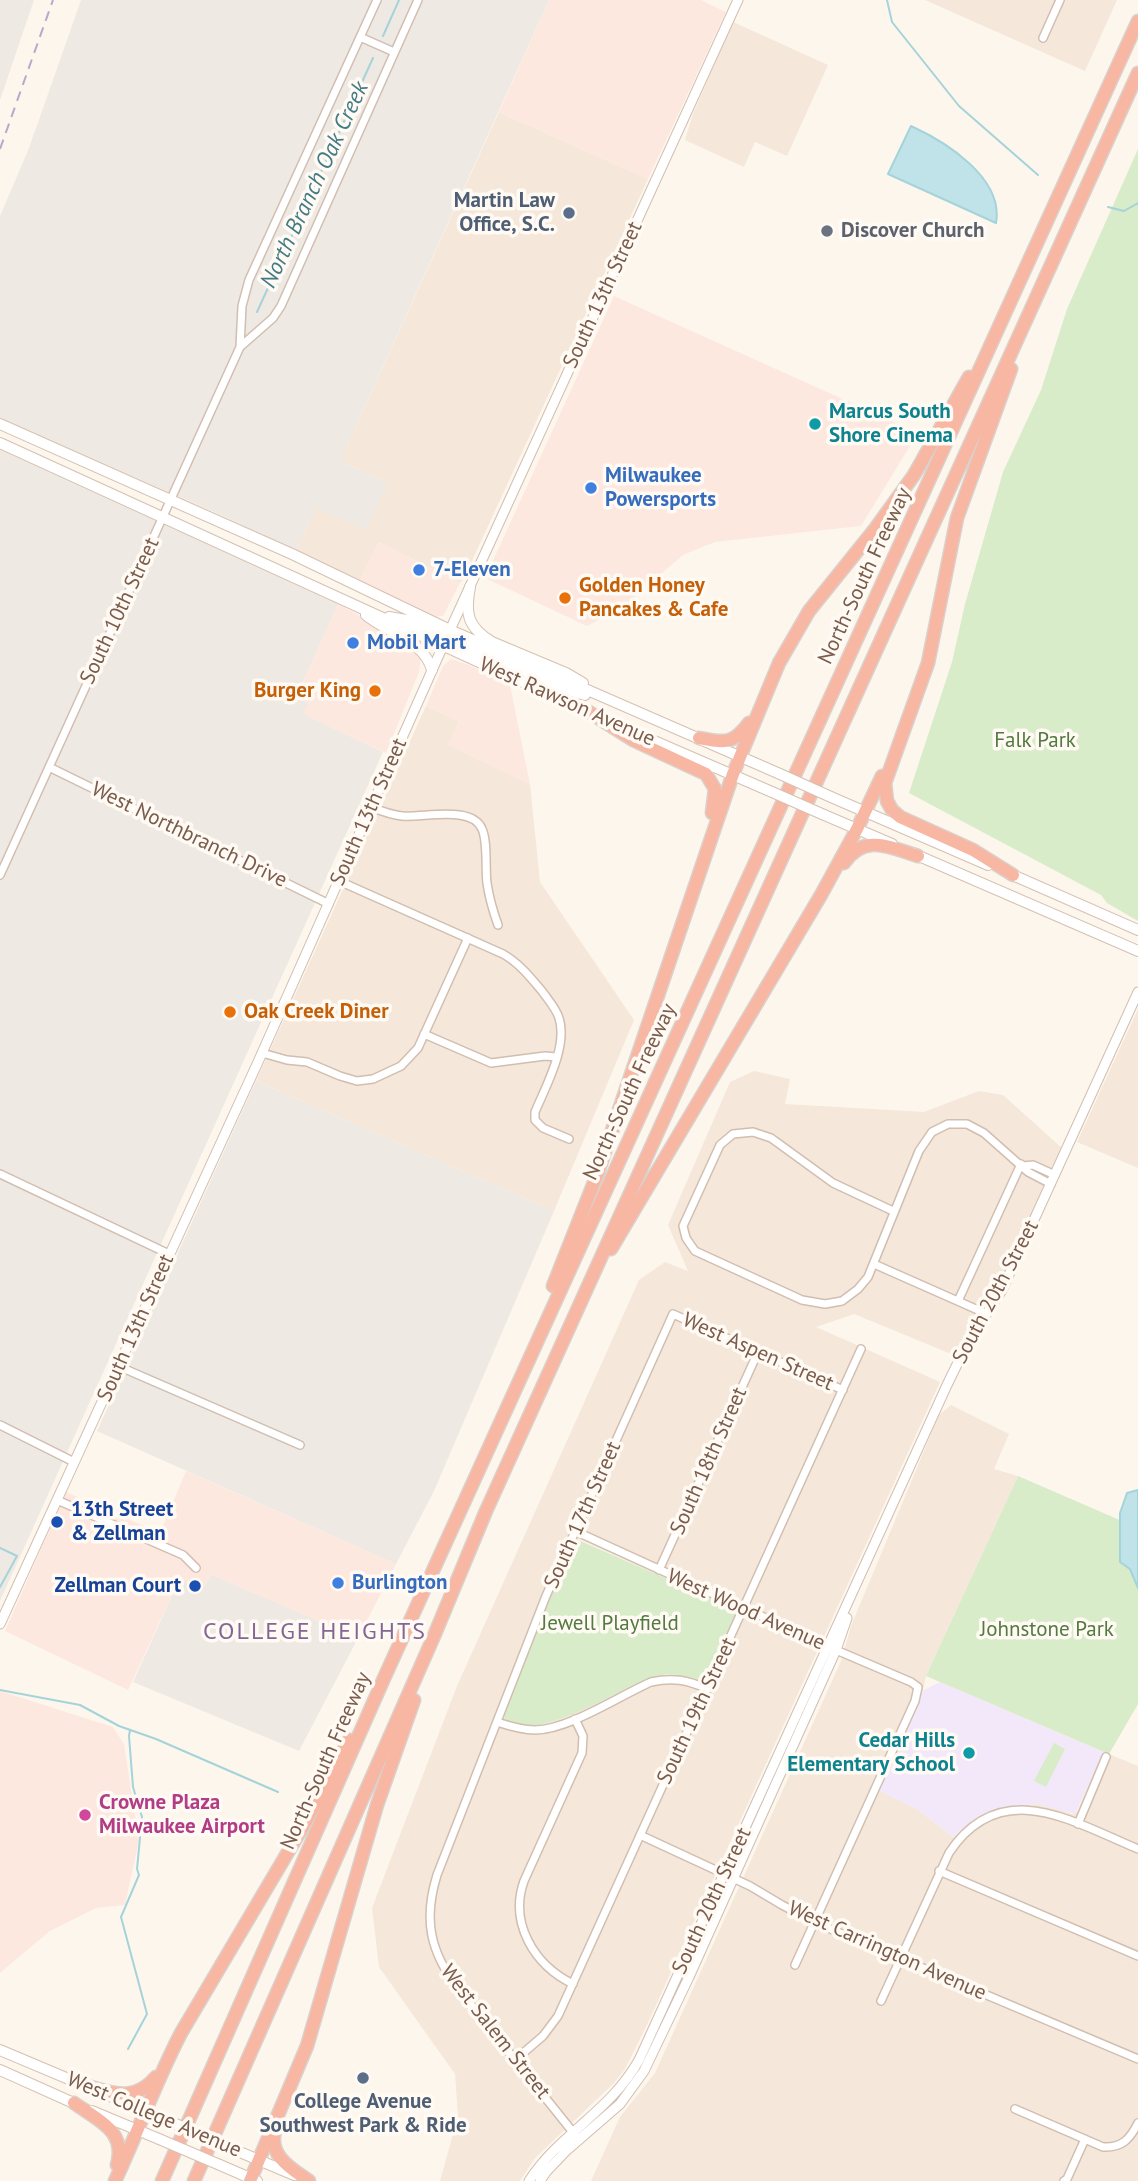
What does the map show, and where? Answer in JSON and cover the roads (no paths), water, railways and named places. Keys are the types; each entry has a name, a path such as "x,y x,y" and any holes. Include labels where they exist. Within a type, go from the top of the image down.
{"highway":[{"name":"North-South Freeway","path":"162,2181 385,1676 1138,21"},
{"name":"North-South Freeway","path":"194,2181 434,1636 486,1511 1138,73"},
{"path":"1013,876 973,850 900,817 892,810 885,795 885,783 928,663 957,518 1047,271"},
{"path":"520,1379 532,1338 597,1175 733,774 779,663 798,628 822,594 875,529 914,475 1018,287"},
{"path":"589,712 633,740 699,769 709,778 715,789 715,803 697,876"},
{"path":"699,738 718,742 732,740 741,734 758,712"},
{"path":"569,1326 699,1098 821,895 866,812 903,732"},
{"path":"821,895 851,854 863,846 887,847 918,856"},
{"path":"252,2180 315,2023 377,1805 434,1636"},
{"path":"114,2181 181,2033 304,1825 385,1676"},
{"path":"84,2085 119,2094 131,2094 149,2084 165,2065"},
{"path":"74,2103 108,2127 117,2138 120,2153 114,2181"},
{"path":"281,2110 273,2137 275,2148 285,2163 308,2181"}],"main road":[{"name":"West Rawson Avenue","path":"0,425 171,499 450,630 1138,930"},
{"name":"West Rawson Avenue","path":"0,443 589,712 1138,951"},
{"path":"285,572 293,555"},
{"path":"355,584 351,603 376,623 404,637 428,659 432,670"},
{"path":"470,587 466,608 468,616 486,638 566,673 613,701"},
{"path":"379,617 405,620 438,635 450,630"},
{"path":"443,646 458,643 564,689 613,701"},
{"name":"West College Avenue","path":"0,2050 308,2181"},
{"name":"West College Avenue","path":"0,2070 252,2180"}],"street":[{"name":"South 10th Street","path":"0,875 240,348 242,306 249,280 377,0"},
{"name":"South 10th Street","path":"240,348 273,318 281,306 418,0"},
{"name":"South 13th Street","path":"0,1624 262,1053 450,630 738,0"},
{"path":"1043,38 1060,0"},
{"path":"360,37 394,52"},
{"name":"West Northbranch Drive","path":"49,767 329,904"},
{"path":"371,807 397,815 423,817 459,814 476,820 484,831 487,882 498,925"},
{"path":"339,881 511,958 532,979 555,1008 560,1022 561,1038 534,1116 543,1128 569,1139"},
{"path":"262,1053 307,1062 357,1081 373,1079 401,1066 412,1056 424,1034 468,938"},
{"name":"South 20th Street","path":"540,2181 631,2074 728,1876 966,1346 1002,1290 1138,992"},
{"path":"424,1034 491,1063 556,1057"},
{"path":"893,1211 833,1183 771,1138 753,1132 733,1134 720,1145 683,1226 686,1238 695,1251 802,1300 825,1304 842,1301 868,1278 919,1151 932,1132 948,1124 967,1124 985,1133 1028,1172 1053,1180"},
{"path":"958,1301 1022,1165"},
{"path":"0,1174 169,1254"},
{"path":"874,1264 987,1314"},
{"name":"West Aspen Street","path":"673,1314 843,1391"},
{"name":"South 17th Street","path":"429,1917 430,1902 438,1875 546,1597 673,1314"},
{"name":"South 19th Street","path":"515,2060 550,2029 558,2016 861,1349"},
{"name":"South 18th Street","path":"659,1570 758,1352"},
{"path":"118,1366 300,1445"},
{"path":"0,1425 74,1462"},
{"path":"57,1500 183,1555 196,1569"},
{"name":"West Wood Avenue","path":"575,1531 918,1687 915,1701 814,1922"},
{"path":"497,1722 534,1730 553,1727 663,1679 683,1679 708,1689"},
{"path":"573,1984 550,1970 533,1949 523,1931 519,1910 524,1881 582,1753 583,1736 575,1718"},
{"path":"1078,1824 1106,1757"},
{"path":"881,2001 939,1871 963,1834 975,1824 1009,1811 1033,1809 1048,1812 1138,1849"},
{"name":"West Carrington Avenue","path":"640,1835 728,1876 814,1922 1138,2059"},
{"path":"939,1871 1138,1956"},
{"name":"West Salem Street","path":"429,1917 434,1945 442,1965 576,2136"},
{"path":"795,1965 814,1922"},
{"path":"1015,2109 1109,2147 1127,2141 1138,2123"},
{"name":"South 20th Street","path":"529,2181 540,2165 576,2136"},
{"path":"1067,2180 1084,2139"}],"water":[{"path":"911,126 955,152 982,177 991,191 996,207 996,223 888,174"},
{"path":"1138,1490 1138,1588 1130,1569 1120,1562 1120,1513 1127,1493"}],"waterway":[{"name":"North Branch Oak Creek","path":"383,36 399,0"},
{"name":"North Branch Oak Creek","path":"887,0 892,22 959,106 1038,175"},
{"name":"North Branch Oak Creek","path":"257,312 373,58"},
{"name":"North Branch Oak Creek","path":"1108,207 1124,211 1138,203"},
{"path":"0,1548 17,1556 0,1587"},
{"path":"0,1690 80,1705 119,1726 156,1739 278,1792"},
{"path":"128,2049 147,2014 121,1917 139,1875 137,1869 142,1817 133,1787 130,1730"}],"railway":[{"path":"0,149 53,0"}],"place":[{"name":"Martin Law Office, S.C.","path":"569,213"},
{"name":"Discover Church","path":"827,231"},
{"name":"Marcus South Shore Cinema","path":"815,424"},
{"name":"Milwaukee Powersports","path":"591,488"},
{"name":"7-Eleven","path":"419,570"},
{"name":"Golden Honey Pancakes & Cafe","path":"565,598"},
{"name":"Mobil Mart","path":"353,643"},
{"name":"Burger King","path":"375,691"},
{"name":"Oak Creek Diner","path":"230,1012"},
{"name":"13th Street & Zellman","path":"57,1522"},
{"name":"Burlington","path":"338,1583"},
{"name":"Zellman Court","path":"195,1586"},
{"name":"Cedar Hills Elementary School","path":"969,1753"},
{"name":"Crowne Plaza Milwaukee Airport","path":"85,1815"},
{"name":"College Avenue Southwest Park & Ride","path":"363,2078"}],"district":[{"name":"COLLEGE HEIGHTS","path":"315,1632"}],"park label":[{"name":"Falk Park","path":"1035,741"},
{"name":"Jewell Playfield","path":"610,1624"},
{"name":"Johnstone Park","path":"1047,1630"}]}
